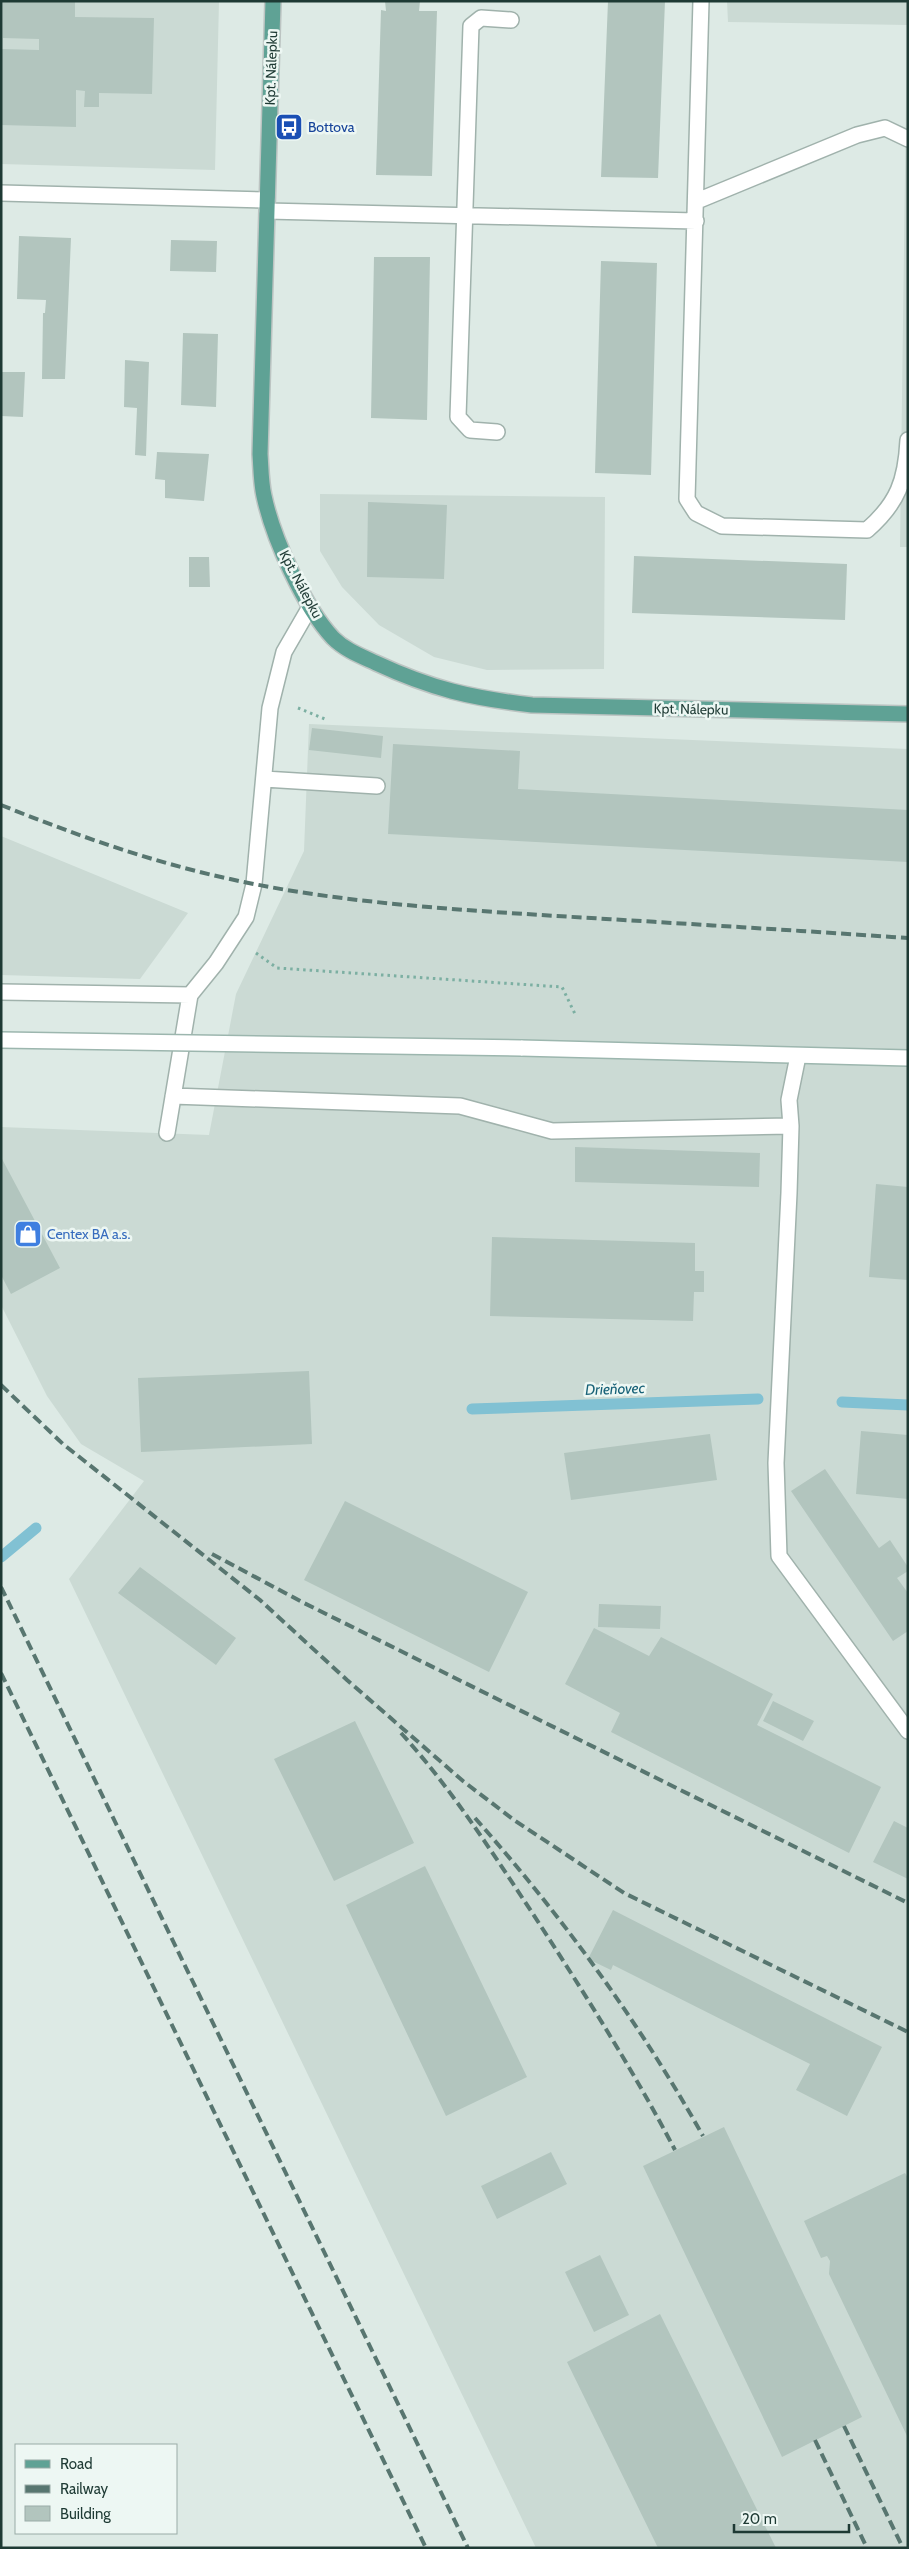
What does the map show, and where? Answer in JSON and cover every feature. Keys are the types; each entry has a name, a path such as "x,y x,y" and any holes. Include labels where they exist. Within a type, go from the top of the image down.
{"main road":[{"name":"Kpt. Nálepku","path":"273,1 260,454 264,496 278,540 310,607 334,639 350,650 414,680 445,691 487,700 532,706 908,714"}],"street":[{"path":"701,1 697,202 687,499 696,513 722,526 867,530 886,513 906,470 908,440"},
{"path":"497,432 470,430 458,417 464,216 471,26 481,18 511,20"},
{"path":"697,202 858,135 885,128 908,139"},
{"path":"1,193 464,216 696,221"},
{"path":"167,1133 190,995 246,917 254,884 270,708 284,652 310,607"},
{"path":"264,779 377,786"},
{"path":"1,992 190,995"},
{"path":"1,1040 521,1048 908,1058"},
{"path":"798,1056 789,1100 791,1126 776,1463 779,1556 908,1731"},
{"path":"173,1096 460,1106 552,1131 791,1126"}],"path":[{"path":"233,936 277,968 562,987 575,1014"}],"shaded area":[{"path":"1,1 219,1 215,170 1,164"},
{"path":"727,1 908,1 908,547 900,547 907,25 728,22"},
{"path":"320,494 605,497 604,669 487,670 434,657 379,625 342,587 320,551"},
{"path":"309,724 908,749 908,2548 536,2548 69,1579 144,1481 81,1444 47,1396 1,1305 1,1127 209,1135 236,994 304,851"},
{"path":"1,836 188,913 140,979 1,975"}],"building":[{"path":"3,1 75,1 75,17 154,18 152,94 99,93 99,107 84,107 85,91 76,90 76,127 1,125 1,49 39,50 39,39 3,38"},
{"path":"385,1 420,1 419,11 437,11 432,176 376,175 381,10 386,11"},
{"path":"608,1 665,1 658,178 601,177"},
{"path":"19,236 71,238 65,379 42,379 43,313 45,313 46,300 17,299"},
{"path":"171,240 217,241 216,272 170,271"},
{"path":"374,257 430,257 427,420 371,418"},
{"path":"601,261 657,263 651,475 595,473"},
{"path":"183,333 218,334 216,407 181,405"},
{"path":"125,360 149,362 146,456 135,455 137,408 124,407"},
{"path":"1,372 25,372 23,417 1,416"},
{"path":"157,452 209,454 204,501 165,498 165,480 155,479"},
{"path":"368,502 447,505 444,579 367,577"},
{"path":"634,556 847,564 845,620 632,613"},
{"path":"189,557 209,557 210,587 189,587"},
{"path":"312,728 383,736 381,758 309,750"},
{"path":"393,744 520,751 518,789 908,810 908,862 388,834"},
{"path":"575,1147 760,1153 759,1187 575,1182"},
{"path":"1,1157 60,1268 11,1294 1,1275"},
{"path":"876,1184 908,1187 908,1280 869,1277"},
{"path":"492,1237 695,1243 695,1271 704,1271 704,1292 694,1292 693,1321 490,1316"},
{"path":"309,1371 312,1444 141,1452 138,1378"},
{"path":"861,1431 908,1435 908,1499 856,1494"},
{"path":"710,1434 717,1480 571,1500 564,1453"},
{"path":"825,1469 879,1548 890,1540 908,1567 908,1571 897,1578 908,1593 908,1631 893,1641 791,1491"},
{"path":"345,1501 528,1592 489,1672 304,1580"},
{"path":"140,1567 236,1638 216,1665 118,1593"},
{"path":"599,1604 661,1606 660,1629 598,1627"},
{"path":"594,1628 649,1656 661,1637 773,1694 757,1725 881,1787 849,1853 611,1732 620,1713 565,1684"},
{"path":"773,1701 814,1721 803,1741 763,1721"},
{"path":"355,1721 414,1843 334,1881 274,1759"},
{"path":"894,1821 908,1828 908,1879 873,1862"},
{"path":"425,1866 527,2077 446,2116 346,1905"},
{"path":"613,1910 882,2047 847,2116 796,2090 810,2064 613,1965 611,1970 588,1959"},
{"path":"724,2127 862,2417 782,2457 643,2166"},
{"path":"551,2152 567,2184 497,2219 481,2186"},
{"path":"905,2173 908,2178 908,2438 829,2274 830,2261 827,2256 821,2258 804,2221"},
{"path":"600,2255 629,2315 594,2332 565,2272"},
{"path":"660,2314 776,2548 658,2548 567,2362"}],"waterway":[{"name":"Drieňovec","path":"472,1409 758,1399"},
{"name":"Drieňovec","path":"842,1402 908,1405"},
{"name":"Drieňovec","path":"1,1557 36,1528"}],"railway":[{"path":"1,805 82,836 165,863 262,886 303,893 473,910 908,938"},
{"path":"1,1385 63,1444 260,1600 347,1680 463,1781 514,1820 624,1893 908,2032"},
{"path":"212,1554 304,1603 908,1903"},
{"path":"1,1587 468,2548"},
{"path":"1,1673 426,2548"},
{"path":"401,1733 454,1798 533,1914 589,2001 659,2119 675,2150"},
{"path":"475,1818 538,1893 598,1971 653,2052 703,2136"},
{"path":"844,2426 903,2548"},
{"path":"815,2440 867,2548"}],"place":[{"name":"Bottova","path":"289,127"},
{"name":"Centex BA a.s.","path":"28,1234"}]}
